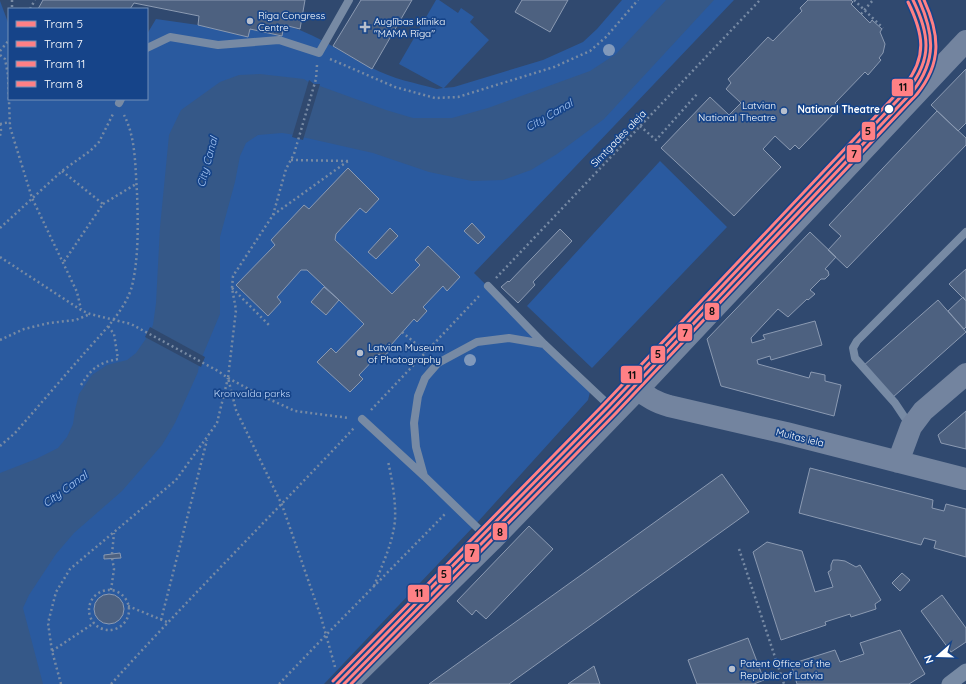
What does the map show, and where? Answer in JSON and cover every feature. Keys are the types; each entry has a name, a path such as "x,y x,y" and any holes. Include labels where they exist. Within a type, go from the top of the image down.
{"street":[{"path":"341,677 491,540 638,389 966,41"},
{"path":"898,462 911,427 923,411 966,374"},
{"name":"Muitas iela","path":"638,389 654,402 668,406 786,433 966,479"},
{"path":"949,684 966,671"}],"lane":[{"path":"148,48 170,37 218,45 279,40 319,53 349,0"},
{"path":"911,427 895,403 855,358 853,348 857,341 966,232"},
{"path":"488,286 544,344 616,412"},
{"path":"424,476 416,447 414,424 418,396 425,378 438,362 477,342 510,338 544,344"},
{"path":"362,419 491,540"}],"path":[{"path":"61,684 52,651 48,623 56,592 70,568 176,480 208,438 217,423 228,378 236,310 232,288 233,276 273,215 286,169 294,154 316,79 319,53 332,61 395,87 435,98 458,97 554,67 590,51 606,37 638,0"},
{"name":"Simtgades aleja","path":"110,684 167,622 282,505 760,0"},
{"path":"854,0 883,28"},
{"path":"861,14 873,0"},
{"path":"0,51 8,41"},
{"path":"0,55 5,59 8,75"},
{"path":"640,126 656,140 698,93"},
{"path":"9,100 10,127 32,198 77,292 81,310"},
{"path":"0,228 62,170 90,151 99,142 120,101"},
{"path":"0,446 15,433 108,326 123,305 131,286 137,250 138,210 134,153 128,122 120,101"},
{"path":"0,136 0,124 10,122"},
{"path":"273,215 348,161 291,160"},
{"path":"62,170 103,204"},
{"path":"63,263 103,204 136,184"},
{"path":"0,257 81,310 90,314 131,324 260,395 295,411 341,418 362,419"},
{"path":"232,288 270,326"},
{"path":"0,340 24,329 49,323 76,320 90,314"},
{"path":"81,385 93,368 108,361 118,359 114,334 108,326"},
{"path":"402,332 426,352"},
{"path":"228,378 236,410 282,505 341,677"},
{"path":"161,620 208,438"},
{"path":"373,588 387,553 395,520 393,494 386,454"},
{"path":"279,684 326,634 455,505"},
{"path":"112,554 114,532"},
{"path":"738,548 784,684"},
{"path":"110,590 114,569 112,558"},
{"path":"110,590 117,592 122,595 128,606 127,619 118,628 111,630 99,627 90,617 89,610 93,598 98,593 110,590"},
{"path":"128,606 167,622"},
{"path":"52,651 94,623"}],"green space":[{"name":"Kronvalda parks","path":"436,0 439,0 458,13 461,8 474,17 470,22 489,40 444,88 454,87 543,60 583,42 597,29 622,0 734,0 474,273 591,388 588,400 475,525 324,684 0,684 0,1 8,22 8,100 148,100 148,32 156,19 198,25 248,37 250,29 282,36 284,25 318,38 380,72 437,89 443,88 399,64"},
{"path":"660,161 727,227 592,368 527,306"}],"water":[{"name":"City Canal","path":"666,0 714,0 604,119 557,154 531,170 503,180 472,181 429,172 373,153 289,134 282,133 258,135 246,143 240,156 235,182 220,237 220,314 199,364 198,372 175,423 162,445 122,491 74,533 56,554 29,595 23,608 43,684 0,684 0,473 36,459 58,448 67,437 73,424 79,394 92,375 107,365 127,360 136,353 153,325 156,303 160,227 169,135 181,110 220,82 239,75 260,74 304,79 314,86 317,85 386,110 413,118 452,118 488,108 590,71 616,54"}],"pier":[{"path":"309,80 314,84 320,84 303,140 292,137"},
{"path":"150,327 205,357 201,367 145,337"}],"building":[{"name":"Riga Congress Centre","path":"43,0 305,0 300,29 284,25 282,36 250,29 248,37 198,25 199,16 134,3 131,8 39,8"},
{"path":"361,0 412,0 372,69 333,46"},
{"path":"522,0 568,0 550,32 515,12"},
{"name":"Latvian National Theatre","path":"808,0 851,0 853,2 851,4 870,23 872,20 882,29 880,32 885,44 883,53 879,58 881,60 868,75 865,72 835,103 840,107 799,149 795,145 790,150 775,136 763,149 781,167 734,216 661,148 710,97 729,115 741,103 726,89 731,83 728,79 768,37 773,41 802,11 800,8"},
{"path":"966,69 966,123 958,131 931,105"},
{"path":"937,111 966,138 966,145 847,268 828,250 841,236 829,225"},
{"path":"348,168 379,199 366,213 360,208 336,234 335,240 392,294 420,265 415,260 428,246 460,277 447,291 443,286 423,307 427,311 417,322 414,319 391,345 393,348 383,357 379,354 359,375 363,379 350,392 317,362 331,348 336,353 364,324 339,300 307,270 301,270 277,297 281,302 268,316 236,285 275,245 271,240 304,205 309,209"},
{"path":"472,223 485,237 478,244 464,231"},
{"path":"390,228 398,236 376,259 368,252"},
{"path":"560,229 572,241 533,282 535,285 518,303 501,287 508,281 509,282"},
{"path":"810,232 836,257 825,269 828,271 829,275 825,279 821,279 810,290 815,294 808,300 807,299 788,317 778,309 751,338 752,343 765,339 763,335 815,321 822,345 771,360 770,356 757,360 758,364 809,378 811,372 825,375 825,381 841,385 834,416 721,386 707,339"},
{"path":"966,269 966,301 949,284"},
{"path":"324,287 339,300 326,315 311,302"},
{"path":"963,297 966,301 966,327 964,329 948,311"},
{"path":"938,300 966,332 892,398 863,366"},
{"path":"966,411 966,449 941,443 938,435"},
{"path":"810,468 933,500 932,508 944,511 946,504 966,509 966,557 934,548 936,541 924,538 921,545 799,513"},
{"path":"722,474 749,512 509,684 429,684"},
{"path":"529,526 553,549 486,619 476,610 472,615 457,601"},
{"path":"767,542 802,551 815,592 833,587 828,572 831,570 833,560 845,561 856,567 860,565 881,600 875,604 876,609 851,617 850,614 825,622 826,625 781,640 753,552"},
{"path":"120,553 121,558 104,559 104,555"},
{"path":"902,573 910,580 900,591 892,583"},
{"path":"109,594 115,595 123,603 123,615 115,623 109,624 103,623 95,615 94,609 95,603 103,595"},
{"path":"942,595 966,628 966,642 951,652 921,611"},
{"path":"900,630 925,674 909,684 797,684 791,664 835,650 840,662 864,654 860,643"},
{"path":"748,638 764,680 754,684 697,684 688,660"},
{"path":"594,666 600,684 568,684"}],"tram line":[{"name":"5","path":"337,684 609,406 909,88 917,77 922,66 926,45 922,23 913,0"},
{"name":"7","path":"344,684 613,409 913,91 921,80 926,68 931,47 928,24 919,0"},
{"name":"8","path":"351,684 616,413 917,94 931,71 936,48 933,25 924,0"},
{"name":"11","path":"333,681 605,403 905,85 917,64 921,44 917,24 908,2"}],"place":[{"name":"Riga Congress Centre","path":"250,21"},
{"name":"Auglības klīnika \"MAMA Rīga\"","path":"365,27"},
{"name":"National Theatre","path":"889,109"},
{"name":"Latvian National Theatre","path":"784,111"},
{"name":"Latvian Museum of Photography","path":"360,353"},
{"name":"Patent Office of the Republic of Latvia","path":"732,669"}]}
